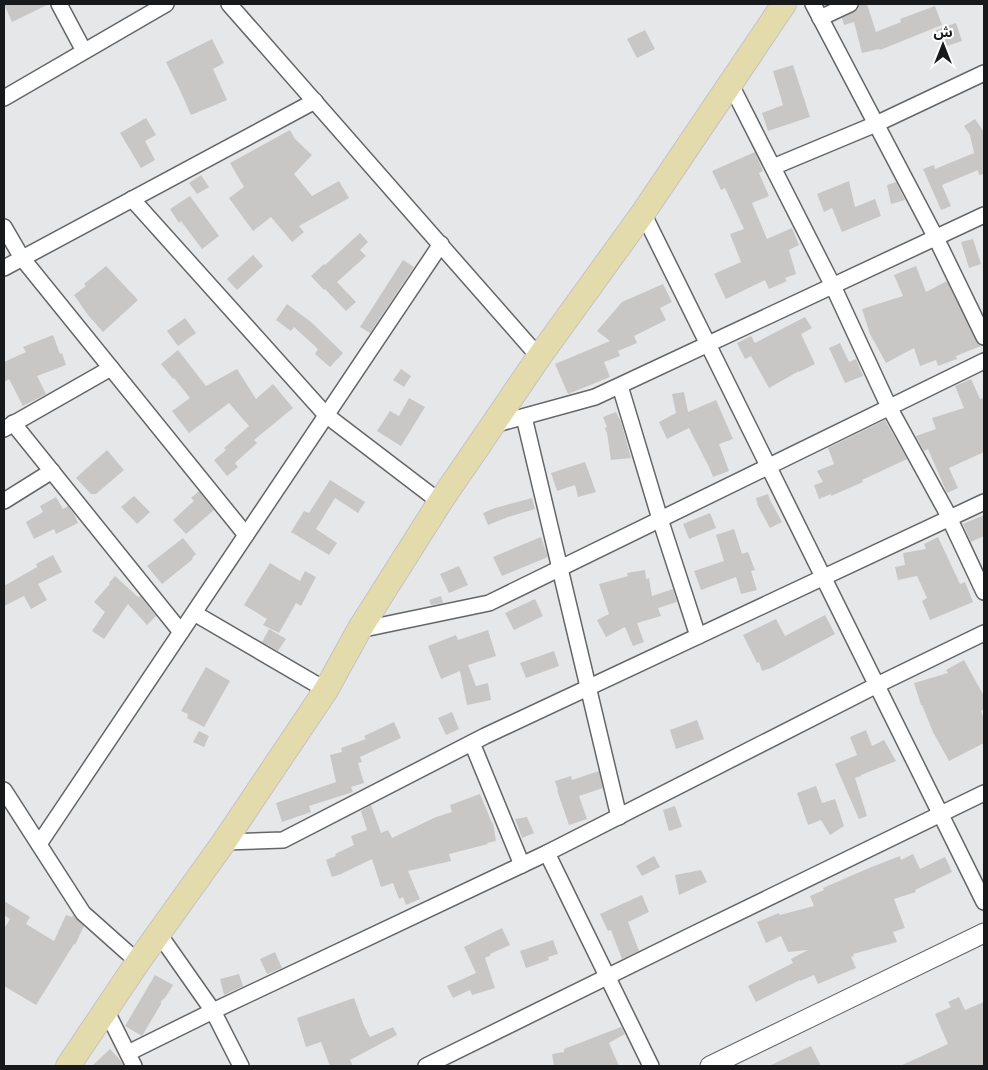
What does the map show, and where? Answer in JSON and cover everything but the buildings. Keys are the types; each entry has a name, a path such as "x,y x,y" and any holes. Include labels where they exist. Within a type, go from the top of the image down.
{"main road":[{"path":"68,1066 138,962 224,842 326,690 359,630 440,502 539,357 643,213 784,4"}],"street":[{"path":"59,4 84,51"},
{"path":"4,98 166,4"},
{"path":"230,4 539,357"},
{"path":"813,4 936,238 984,337"},
{"path":"820,18 850,4"},
{"path":"773,167 876,124 984,73"},
{"path":"730,83 833,286 889,407 949,518 984,592"},
{"path":"4,268 315,101"},
{"path":"132,199 326,415 440,502"},
{"path":"643,213 984,902"},
{"path":"493,425 594,397 620,386 984,215"},
{"path":"4,227 22,258 246,535"},
{"path":"39,844 441,244"},
{"path":"359,630 489,603 984,361"},
{"path":"111,368 9,426 52,471 181,632"},
{"path":"620,386 698,636"},
{"path":"524,417 618,817"},
{"path":"4,501 52,471"},
{"path":"224,842 283,840 472,743 588,687 984,502"},
{"path":"194,613 326,690"},
{"path":"106,1010 131,1060 213,1011 547,853 877,685 984,633"},
{"path":"472,743 522,865"},
{"path":"4,790 83,913 138,962"},
{"path":"426,1066 984,793"},
{"path":"547,853 651,1066"},
{"path":"710,1066 984,933"},
{"path":"159,934 213,1011 241,1066"}]}
